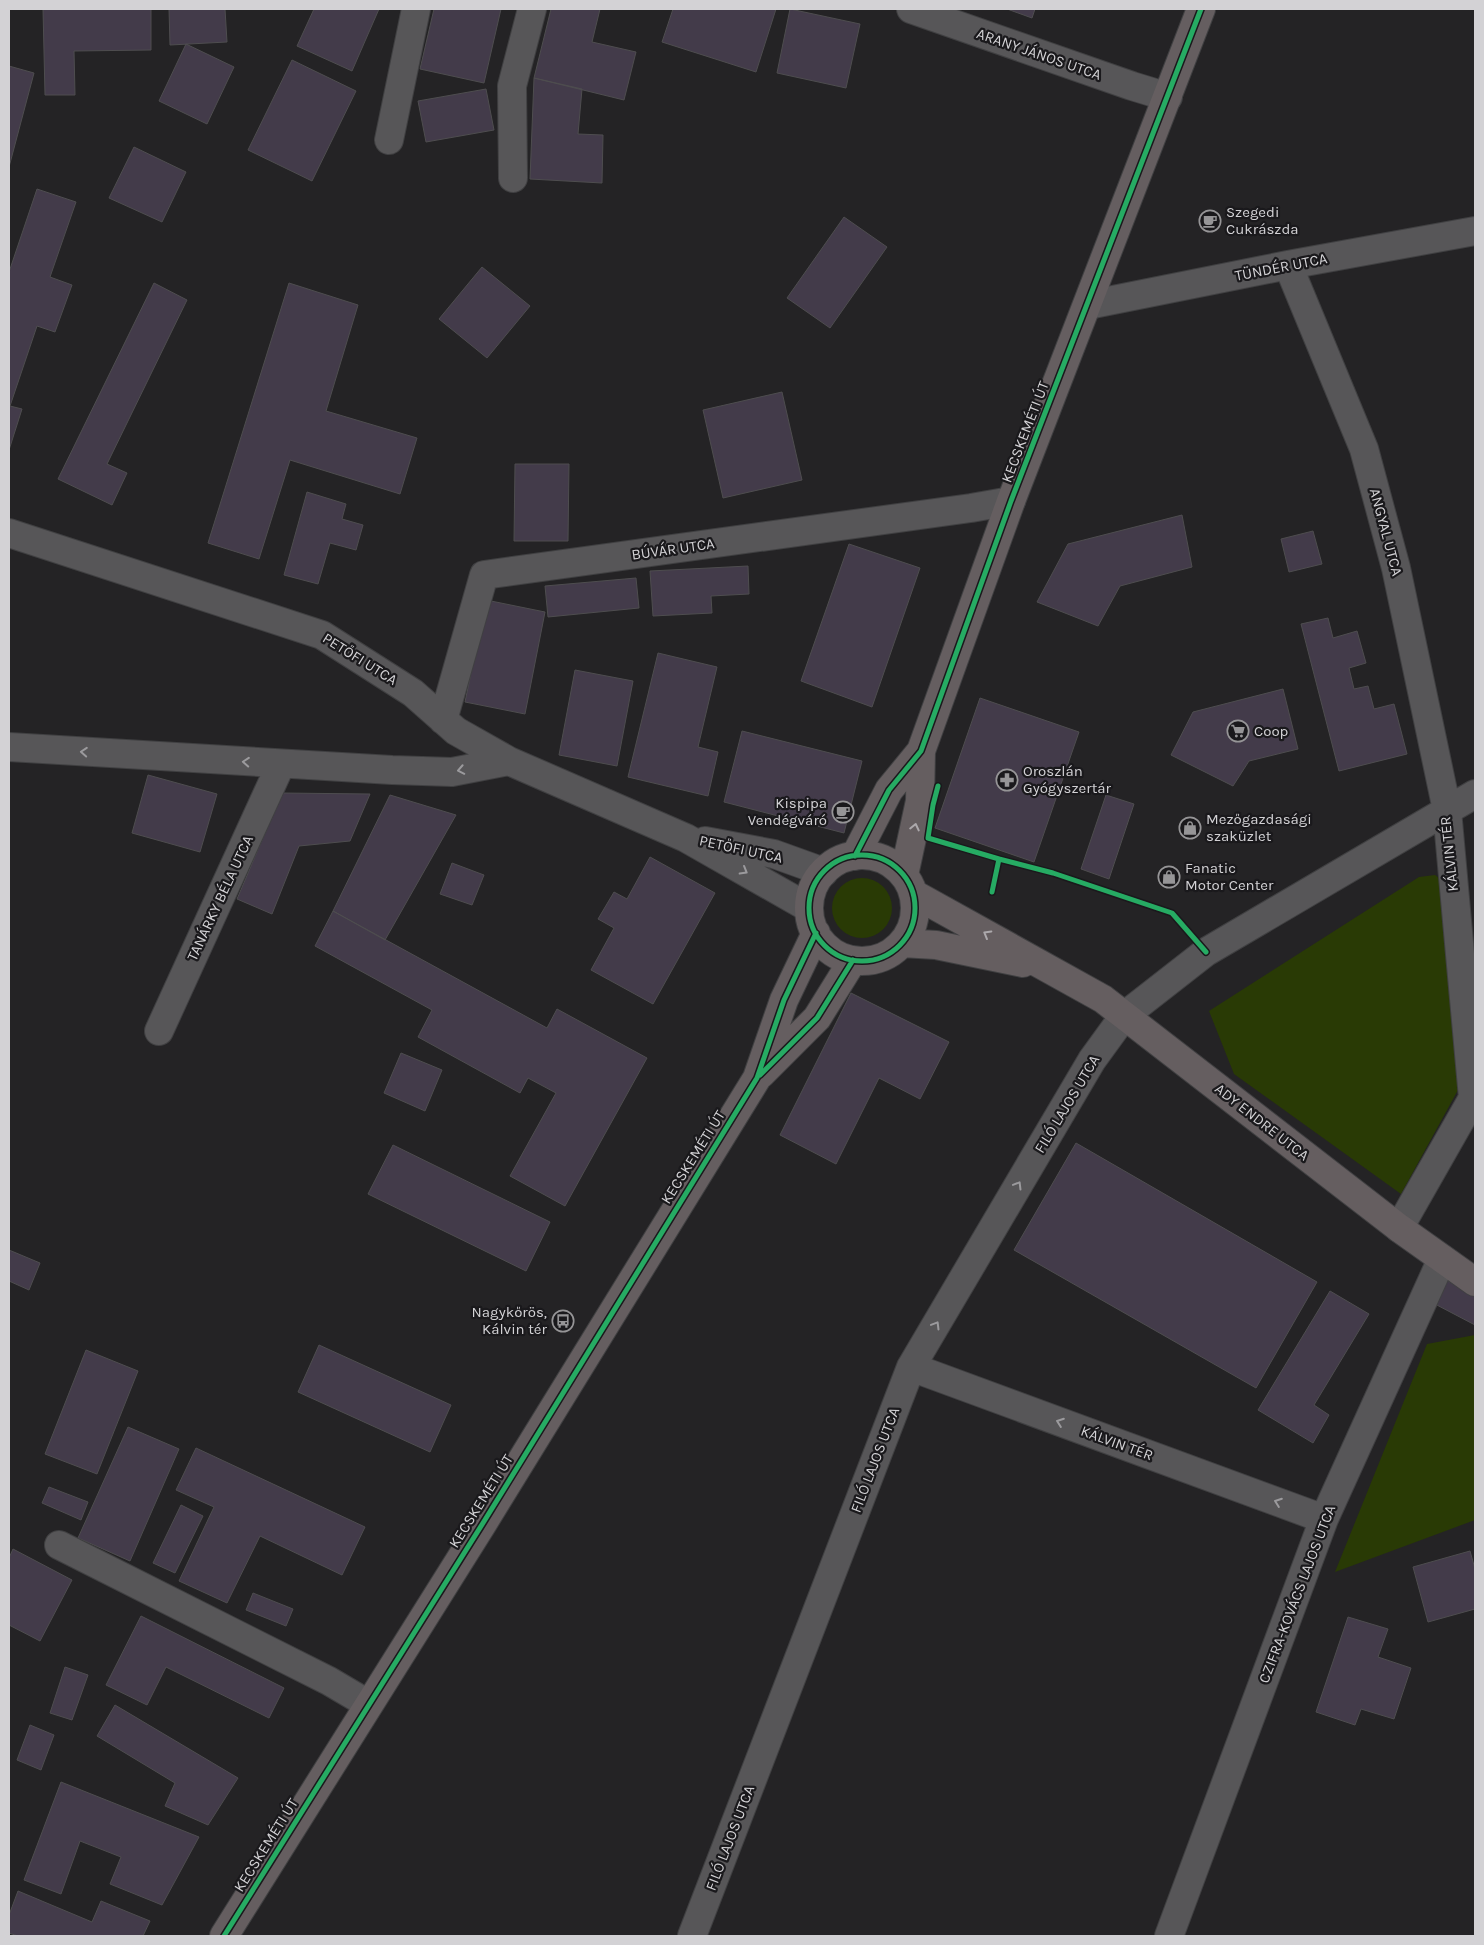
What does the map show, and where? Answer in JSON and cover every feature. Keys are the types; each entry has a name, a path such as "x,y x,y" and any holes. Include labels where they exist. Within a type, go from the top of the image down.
{"main road":[{"name":"KECSKEMÉTI ÚT","path":"909,884 920,801 921,750 1012,500 1201,9"},
{"name":"KECSKEMÉTI ÚT","path":"855,856 888,790 921,750"},
{"path":"855,856 873,856 890,863 909,884 915,906 914,920 910,933 892,952 880,958 853,960 831,951 823,943 813,921 811,895 816,882 833,864 855,856"},
{"name":"ADY ENDRE UTCA","path":"909,884 1044,968 1102,999 1399,1228 1475,1282"},
{"name":"KECSKEMÉTI ÚT","path":"224,1936 488,1515 757,1078 813,921"},
{"name":"ADY ENDRE UTCA","path":"902,943 936,945 1044,968"},
{"name":"KECSKEMÉTI ÚT","path":"757,1078 816,1018 853,960"}],"street":[{"path":"389,140 416,9"},
{"path":"513,178 512,86 532,9"},
{"name":"ARANY JÁNOS UTCA","path":"911,9 1122,83 1168,97"},
{"name":"TÜNDÉR UTCA","path":"1088,305 1288,265 1475,231"},
{"name":"ANGYAL UTCA","path":"1288,265 1364,449 1396,568 1447,810"},
{"name":"BÚVÁR UTCA","path":"443,720 484,575 971,508 1012,500"},
{"name":"PETŐFI UTCA","path":"9,533 322,635 413,693 456,731 509,761 686,838 813,921"},
{"path":"9,747 281,764 452,772 509,761"},
{"name":"TANÁRKY BÉLA UTCA","path":"159,1031 281,764"},
{"path":"1447,810 1475,794"},
{"name":"KÁLVIN TÉR","path":"1124,1016 1206,952 1447,810 1473,1098 1399,1228"},
{"name":"PETŐFI UTCA","path":"686,838 774,854 824,872"},
{"name":"FILÓ LAJOS UTCA","path":"692,1936 911,1367 1092,1060 1124,1016"},
{"name":"CZIFRA-KOVÁCS LAJOS UTCA","path":"1169,1936 1324,1519 1442,1259"},
{"name":"KÁLVIN TÉR","path":"911,1367 1324,1519"},
{"path":"59,1545 329,1681 368,1704"}],"green space":[{"path":"1435,875 1446,883 1464,1079 1401,1194 1234,1074 1209,1011 1419,877"},
{"path":"856,878 868,878 879,883 887,891 892,902 890,920 879,933 868,938 856,938 845,933 837,925 832,914 832,902 837,891 845,883"},
{"path":"1475,1335 1475,1520 1335,1572 1427,1344"}],"building":[{"path":"43,9 151,9 151,50 74,51 75,95 45,95"},
{"path":"169,9 225,9 227,42 170,45"},
{"path":"314,9 379,9 352,71 297,46"},
{"path":"434,9 501,9 484,83 420,69"},
{"path":"551,9 600,9 592,42 636,52 624,100 534,78"},
{"path":"673,9 776,9 756,72 662,42"},
{"path":"790,9 860,24 846,88 777,73"},
{"path":"1007,9 1035,9 1032,18"},
{"path":"186,44 234,67 207,124 159,101"},
{"path":"292,60 356,91 312,181 248,150"},
{"path":"9,66 34,73 9,167"},
{"path":"534,78 582,89 578,134 603,135 602,183 530,179"},
{"path":"486,89 494,130 426,142 418,101"},
{"path":"134,147 186,172 162,222 109,198"},
{"path":"37,189 76,202 50,277 72,285 55,332 37,326 10,406 22,409 9,450 9,272"},
{"path":"844,217 887,247 830,328 787,298"},
{"path":"482,267 530,306 487,358 439,319"},
{"path":"154,283 187,300 107,464 127,473 112,505 58,479"},
{"path":"289,283 358,305 326,411 417,438 400,494 290,460 259,559 208,543"},
{"path":"782,392 802,480 723,498 703,410"},
{"path":"515,464 569,464 568,541 514,541"},
{"path":"307,492 346,504 342,519 363,525 356,550 330,543 318,584 284,575"},
{"path":"1182,515 1192,567 1120,586 1098,626 1037,602 1068,544"},
{"path":"1313,531 1322,564 1289,572 1281,539"},
{"path":"849,544 920,568 872,707 801,681"},
{"path":"748,566 749,594 711,596 712,613 653,616 650,571"},
{"path":"636,578 639,608 548,617 545,586"},
{"path":"486,600 545,612 525,714 465,702"},
{"path":"1328,618 1333,638 1357,631 1366,663 1349,668 1354,689 1368,686 1374,709 1394,704 1407,754 1339,771 1301,624"},
{"path":"658,653 717,667 698,747 718,752 708,796 628,777"},
{"path":"575,670 633,681 617,766 559,755"},
{"name":"Coop","path":"1283,689 1298,749 1249,761 1233,786 1171,755 1193,712"},
{"name":"Oroszlán Gyógyszertár","path":"980,698 1079,732 1034,862 935,828"},
{"path":"742,731 862,761 844,833 724,802"},
{"path":"148,775 217,794 200,852 132,833"},
{"path":"282,793 370,794 350,841 299,846 272,914 237,899"},
{"path":"390,795 456,815 385,940 333,911"},
{"path":"1106,795 1134,804 1109,879 1081,869"},
{"path":"650,857 715,893 653,1004 591,970 614,928 598,919 614,892 627,899"},
{"path":"452,863 484,875 472,905 440,894"},
{"path":"333,911 547,1028 557,1009 647,1058 565,1206 510,1176 556,1093 528,1078 520,1093 418,1037 432,1010 315,946"},
{"path":"851,993 949,1042 920,1099 879,1078 836,1164 780,1135"},
{"path":"401,1053 442,1070 425,1111 384,1093"},
{"path":"1076,1143 1317,1282 1256,1388 1014,1250"},
{"path":"393,1145 550,1222 526,1271 368,1194"},
{"path":"9,1250 40,1263 29,1290 9,1281"},
{"path":"1446,1280 1475,1296 1475,1325 1433,1303"},
{"path":"1330,1291 1369,1314 1314,1405 1329,1415 1313,1443 1258,1410"},
{"path":"319,1345 451,1405 430,1452 298,1392"},
{"path":"86,1350 138,1371 97,1474 45,1454"},
{"path":"128,1427 179,1449 130,1561 78,1538"},
{"path":"196,1448 365,1527 342,1575 260,1536 227,1603 179,1581 214,1507 176,1490"},
{"path":"49,1487 88,1502 81,1520 42,1503"},
{"path":"181,1505 203,1516 175,1573 153,1563"},
{"path":"13,1549 72,1580 40,1641 9,1625 9,1558"},
{"path":"1470,1551 1475,1569 1475,1609 1428,1622 1413,1567"},
{"path":"253,1593 293,1609 286,1626 246,1610"},
{"path":"141,1616 284,1688 269,1718 166,1667 147,1705 106,1685"},
{"path":"1348,1617 1388,1629 1378,1657 1411,1668 1394,1719 1361,1709 1355,1725 1316,1712"},
{"path":"65,1667 88,1675 72,1720 50,1713"},
{"path":"115,1705 238,1778 208,1825 165,1806 175,1783 97,1736"},
{"path":"30,1725 54,1735 41,1770 17,1760"},
{"path":"61,1782 199,1837 162,1905 110,1884 121,1857 80,1841 61,1894 24,1880"},
{"path":"18,1891 92,1922 101,1901 150,1921 143,1936 18,1936 9,1933 9,1915"}],"cycle path":[{"path":"855,856 889,790 921,751 1011,501 1201,9"},
{"path":"938,786 928,838 999,859 992,892"},
{"path":"862,855 882,859 899,871 911,888 915,908 911,928 899,945 882,957 862,961 842,957 825,945 813,928 809,908 813,888 825,871 842,859 862,855"},
{"path":"999,859 1053,873 1172,913 1206,952"},
{"path":"224,1936 483,1523 757,1078 784,1000 816,933"},
{"path":"760,1075 817,1018 853,960"}],"place":[{"name":"Szegedi Cukrászda","path":"1210,221"},
{"name":"Coop","path":"1238,731"},
{"name":"Oroszlán Gyógyszertár","path":"1007,780"},
{"name":"Kispipa Vendégváró","path":"843,812"},
{"name":"Mezőgazdasági szaküzlet","path":"1190,828"},
{"name":"Fanatic Motor Center","path":"1169,877"},
{"name":"Nagykőrös, Kálvin tér","path":"563,1321"}]}
